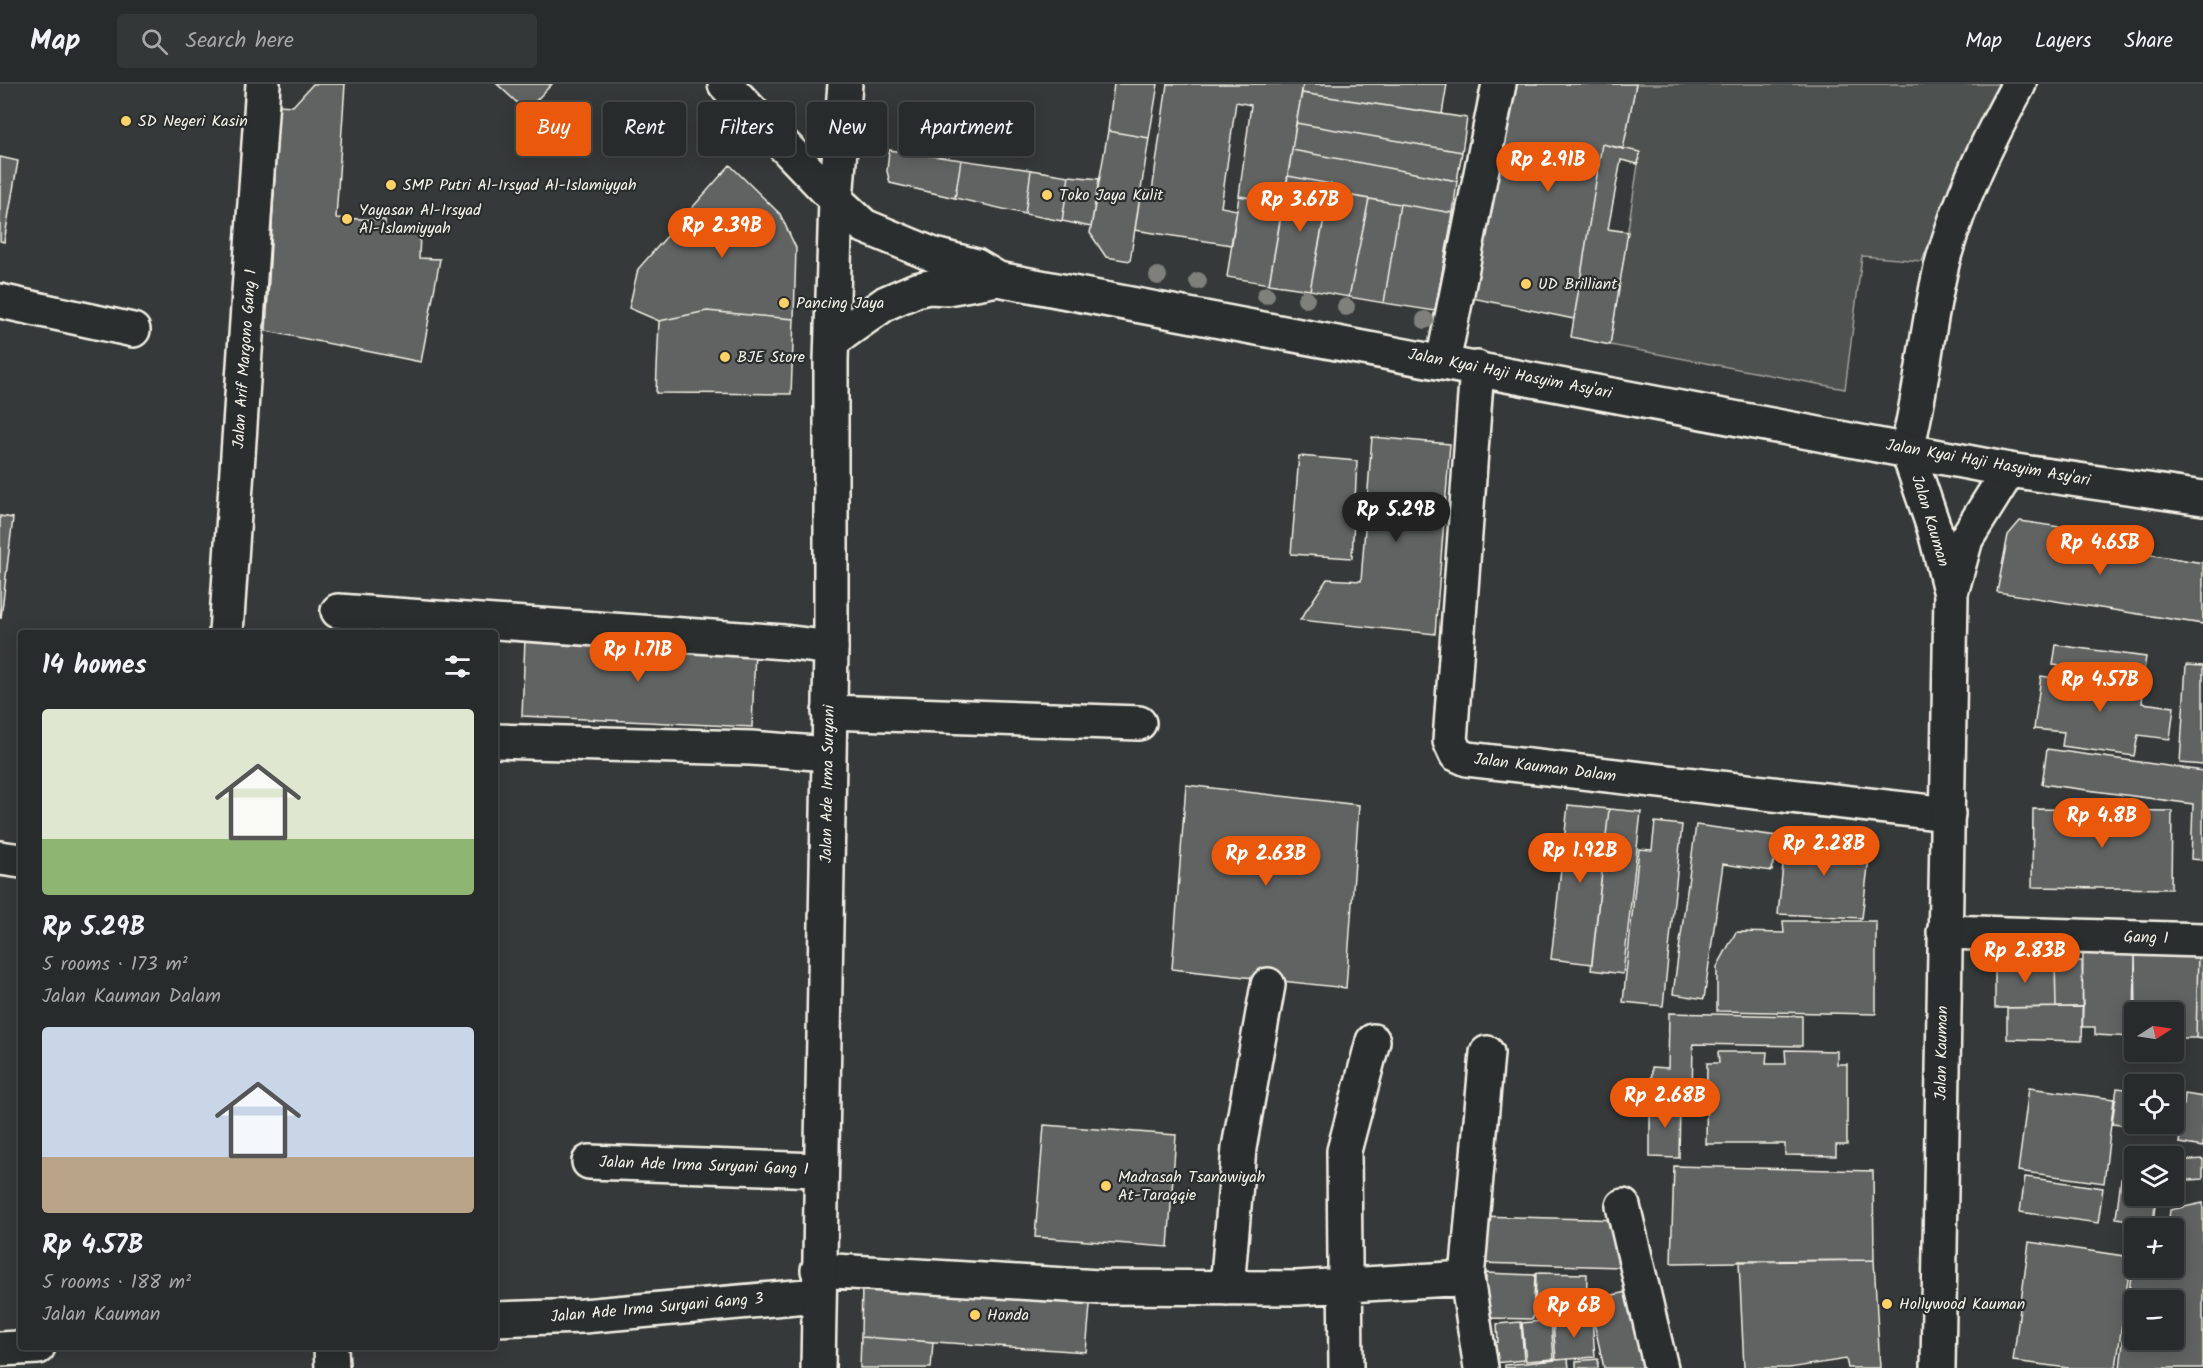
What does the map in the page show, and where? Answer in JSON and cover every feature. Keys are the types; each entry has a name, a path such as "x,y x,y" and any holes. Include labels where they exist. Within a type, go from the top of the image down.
{"street":[{"name":"Jalan Arif Margono Gang 1","path":"226,630 263,84"},
{"name":"Jalan Kyai Haji Hasyim Asy'ari","path":"724,84 864,226 934,255 976,266 998,279 2009,470 2203,498"},
{"name":"Jalan Ade Irma Suryani","path":"818,1368 819,1170 831,648 832,341 836,200 844,84"},
{"path":"1443,362 1499,84"},
{"path":"1906,449 1917,410 1943,263 1956,219 1981,155 2019,84"},
{"path":"832,341 886,303 916,290 929,287 947,288 998,279"},
{"path":"0,301 133,330"},
{"name":"Jalan Kauman Dalam","path":"1477,368 1450,741 1456,754 1467,759 1948,814"},
{"name":"Jalan Kauman","path":"1906,449 1934,528 1951,594"},
{"name":"Jalan Kauman","path":"1938,1368 1951,594 1966,539 2009,470"},
{"path":"338,611 489,628 783,642 831,648"},
{"path":"829,712 1139,723"},
{"path":"498,741 751,748 828,754"},
{"path":"0,858 18,861"},
{"name":"Gang 1","path":"1944,932 2203,940"},
{"path":"1227,1288 1239,1148 1268,985"},
{"path":"1346,1368 1344,1151 1373,1041"},
{"path":"1481,1368 1467,1278 1487,1053"},
{"name":"Jalan Ade Irma Suryani Gang 1","path":"589,1162 819,1170"},
{"path":"1623,1206 1661,1368"},
{"name":"Jalan Ade Irma Suryani Gang 3","path":"498,1319 583,1316 818,1282 1227,1288 1344,1286 1467,1278"},
{"path":"331,1350 332,1368"}],"shaded area":[{"path":"1636,84 2003,84 1954,184 1922,261 1862,256 1845,389 1610,345 1640,152 1623,149"}],"building":[{"path":"313,84 345,84 336,218 385,220 385,231 420,233 419,258 440,259 421,362 266,331 279,105 293,106"},
{"path":"497,84 552,84 535,102 516,102"},
{"path":"1114,84 1158,84 1149,138 1108,131"},
{"path":"1167,84 1303,84 1283,203 1239,196 1251,105 1236,102 1221,207 1237,210 1231,245 1135,230 1141,190 1152,192"},
{"path":"1303,84 1447,84 1442,114 1302,93"},
{"path":"1513,84 1636,84 1623,149 1602,144 1574,319 1472,298"},
{"path":"1302,93 1467,118 1462,152 1296,123"},
{"path":"1296,123 1462,152 1457,181 1292,150"},
{"path":"1108,131 1149,138 1130,261 1106,257 1090,233"},
{"path":"1602,144 1640,152 1638,164 1621,160 1608,229 1628,232 1610,345 1571,337"},
{"path":"889,150 899,151 899,156 932,156 961,160 955,198 890,183 887,171"},
{"path":"1292,150 1457,181 1453,213 1329,192 1331,184 1288,176"},
{"path":"0,157 18,161 4,242 0,241"},
{"path":"961,160 1031,170 1025,214 955,198"},
{"path":"730,165 780,214 796,248 794,319 707,311 659,321 629,308 638,269"},
{"name":"Toko Jaya Kulit","path":"1031,170 1069,176 1062,221 1025,214"},
{"path":"1069,176 1099,179 1091,227 1062,221"},
{"path":"1288,176 1331,184 1310,290 1269,284"},
{"path":"1329,192 1369,199 1349,297 1310,290"},
{"path":"1239,196 1283,203 1269,284 1227,277"},
{"path":"1369,199 1400,204 1384,303 1349,297"},
{"path":"1400,204 1453,213 1435,311 1384,303"},
{"name":"BJE Store","path":"707,311 794,319 791,394 656,393 659,321"},
{"path":"1372,437 1450,444 1435,634 1300,620 1327,579 1361,581"},
{"path":"1299,456 1357,461 1352,558 1291,554"},
{"path":"0,516 13,518 1,618 0,618"},
{"path":"2020,521 2067,528 2064,541 2203,563 2203,624 1997,592 2008,535"},
{"path":"525,639 755,650 752,727 522,716"},
{"path":"2056,645 2146,657 2143,676 2053,665"},
{"path":"2186,665 2203,666 2203,765 2180,763"},
{"path":"2072,671 2144,681 2142,703 2174,707 2170,739 2138,735 2134,756 2062,746 2064,732 2034,729 2041,676 2070,680"},
{"path":"2047,749 2203,771 2203,860 2191,859 2193,804 2042,784"},
{"path":"1186,785 1359,805 1346,988 1172,969"},
{"path":"1568,805 1609,809 1592,964 1551,959"},
{"path":"1609,809 1641,812 1623,974 1591,970"},
{"path":"2033,809 2172,811 2171,889 2032,887"},
{"path":"1655,822 1682,825 1663,1006 1623,1002 1639,849 1652,850"},
{"path":"1696,825 1777,836 1772,871 1723,864 1704,999 1673,994"},
{"path":"1786,836 1871,840 1862,918 1778,914"},
{"path":"1783,921 1876,921 1876,1014 1717,1011 1717,967 1736,932 1784,933"},
{"path":"2083,949 2135,950 2134,1002 2124,1002 2124,1036 2095,1035 2095,1027 2082,1027"},
{"path":"2135,950 2198,951 2196,1038 2184,1038 2184,1002 2136,1002"},
{"path":"2198,951 2203,951 2203,1039 2196,1038"},
{"path":"1995,961 2055,961 2056,1007 1995,1008"},
{"path":"2055,961 2082,961 2083,1007 2056,1007"},
{"path":"2083,1007 2082,1041 2007,1039 2007,1008"},
{"path":"1669,1013 1802,1016 1802,1046 1693,1044 1692,1099 1651,1098 1652,1067 1668,1068"},
{"path":"1785,1050 1837,1051 1837,1064 1847,1064 1847,1145 1836,1145 1836,1156 1785,1155 1785,1144 1706,1144 1707,1063 1719,1063 1718,1052 1767,1052 1766,1064 1786,1064"},
{"path":"2029,1088 2114,1099 2104,1183 2018,1171"},
{"path":"2117,1088 2124,1089 2124,1125 2112,1124"},
{"path":"2185,1094 2203,1097 2203,1147 2179,1143 2180,1136 2172,1135 2184,1134"},
{"path":"1650,1101 1680,1102 1679,1158 1650,1157"},
{"name":"Madrasah Tsanawiyah At-Taraqqie","path":"1044,1125 1176,1135 1168,1247 1035,1237"},
{"path":"2203,1159 2203,1179 2184,1180 2184,1160"},
{"path":"1674,1166 1873,1171 1874,1260 1671,1263"},
{"path":"2025,1177 2103,1188 2098,1223 2020,1212"},
{"path":"2121,1179 2124,1179 2124,1206 2155,1206 2154,1218 2116,1218"},
{"path":"2203,1203 2203,1368 2120,1368 2124,1334 2124,1350 2184,1350 2184,1290 2129,1290 2131,1278 2184,1278 2184,1218 2169,1218 2170,1210"},
{"path":"1478,1216 1622,1220 1621,1267 1477,1263"},
{"path":"2029,1242 2124,1256 2124,1278 2128,1278 2127,1290 2124,1290 2124,1309 2116,1368 2068,1368 2013,1361"},
{"path":"1874,1260 1880,1368 1848,1368 1846,1359 1789,1368 1744,1368 1739,1261"},
{"path":"1486,1273 1535,1275 1533,1319 1485,1318"},
{"path":"1536,1273 1587,1274 1586,1314 1535,1312"},
{"name":"Honda","path":"862,1284 1091,1294 1086,1352 861,1337"},
{"path":"1641,1289 1658,1368 1604,1368 1589,1300"},
{"path":"1592,1318 1595,1357 1556,1360 1553,1322"},
{"path":"1551,1320 1554,1359 1526,1361 1522,1323"},
{"path":"1521,1322 1524,1360 1494,1363 1491,1343 1498,1342 1497,1324"},
{"path":"861,1337 933,1342 931,1368 860,1368"},
{"path":"1568,1359 1569,1368 1505,1368 1505,1365"},
{"path":"1598,1359 1598,1368 1576,1368 1576,1361"}],"place":[{"name":"SD Negeri Kasin","path":"126,121"},
{"name":"SMP Putri Al-Irsyad Al-Islamiyyah","path":"391,185"},
{"name":"Toko Jaya Kulit","path":"1047,195"},
{"name":"Yayasan Al-Irsyad Al-Islamiyyah","path":"347,219"},
{"name":"UD Brilliant","path":"1526,284"},
{"name":"Pancing Jaya","path":"784,303"},
{"name":"BJE Store","path":"725,357"},
{"name":"Madrasah Tsanawiyah At-Taraqqie","path":"1106,1186"},
{"name":"Hollywood Kauman","path":"1887,1304"},
{"name":"Honda","path":"975,1315"}]}
